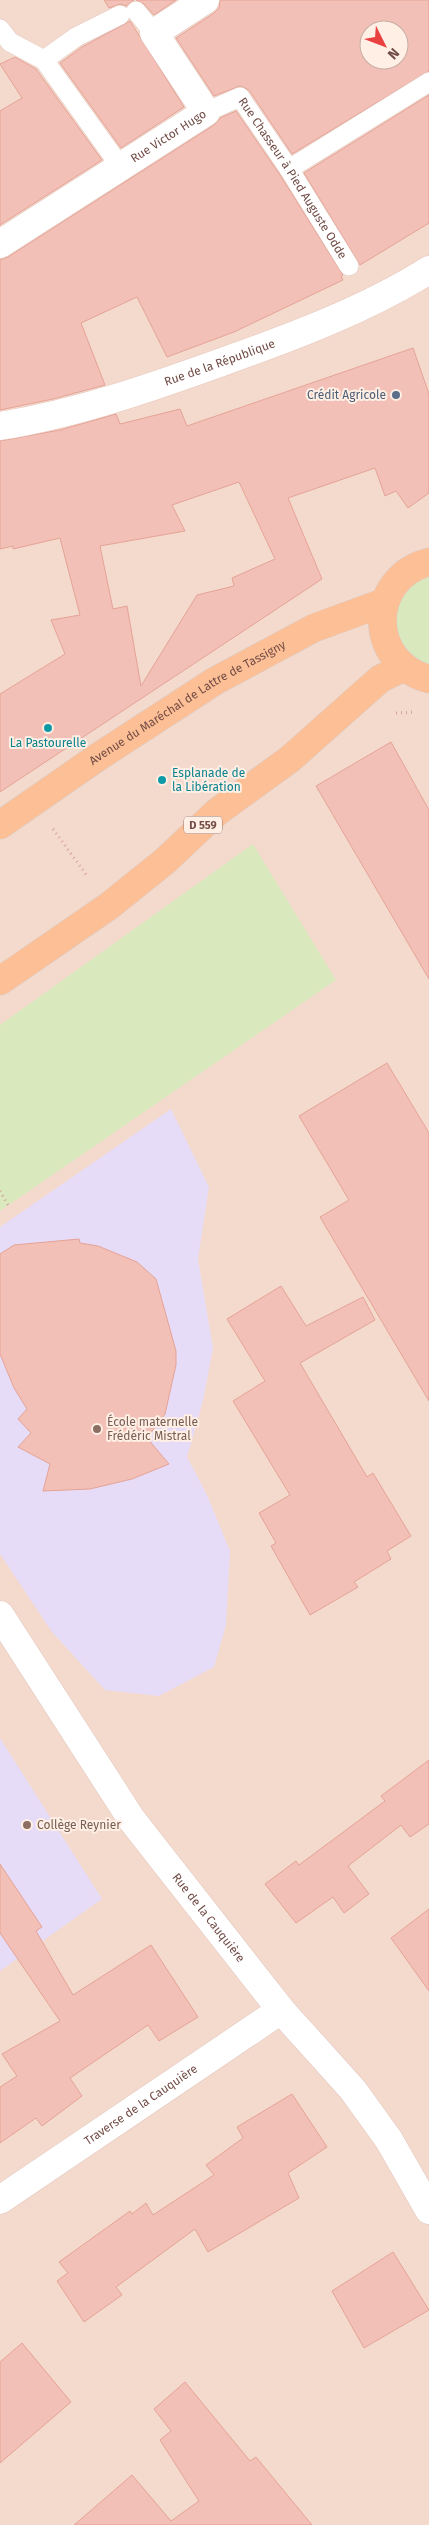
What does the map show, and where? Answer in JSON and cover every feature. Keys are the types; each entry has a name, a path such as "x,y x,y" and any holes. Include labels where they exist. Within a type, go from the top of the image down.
{"main road":[{"path":"426,560 405,573 393,586 385,602 382,620 384,638 392,654 404,667 429,679"},
{"name":"Avenue du Maréchal de Lattre de Tassigny","path":"0,825 215,681 314,628 385,602"},
{"name":"D 559","path":"0,981 109,906 165,861 217,812 290,759 380,679 404,667"}],"street":[{"path":"154,33 205,0"},
{"name":"Rue Victor Hugo","path":"0,244 206,112 154,33"},
{"name":"Rue de la République","path":"0,426 35,420 163,383 281,341 366,303 429,270"},
{"name":"Rue de la Cauquière","path":"0,1615 132,1820 281,2010 352,2090 389,2140 429,2210"},
{"name":"Traverse de la Cauquière","path":"0,2200 281,2010"}],"lane":[{"path":"44,60 76,37 128,13 154,33"},
{"path":"3,40 44,60 120,166"},
{"path":"289,169 429,82"},
{"name":"Rue Chasseur à Pied Auguste Odde","path":"206,112 240,97 289,169 349,266"}],"path":[{"path":"34,802 109,906"},
{"path":"0,1191 8,1205"}],"shaded area":[{"path":"0,0 429,0 429,2525 0,2525"},
{"name":"École maternelle Frédéric Mistral","path":"171,1109 209,1187 198,1259 213,1348 203,1401 187,1457 207,1495 230,1551 226,1625 214,1667 159,1696 105,1690 52,1632 0,1554 0,1227"},
{"name":"Collège Reynier","path":"0,1738 102,1899 0,1971"}],"green space":[{"path":"429,562 429,679 404,667 385,602"},
{"path":"253,844 336,980 0,1211 0,1025"}],"building":[{"path":"104,0 134,0 126,6 120,4 109,8"},
{"path":"136,0 176,0 154,15 144,4"},
{"path":"220,0 429,0 429,71 292,154 249,90 240,86 214,96 176,38 219,8"},
{"path":"130,21 184,107 121,148 60,63 82,47"},
{"path":"15,57 36,69 102,160 0,225 0,111 22,98 0,64"},
{"path":"429,95 429,223 360,265 304,173"},
{"path":"236,111 280,175 343,275 341,276 343,280 234,332 167,357 137,297 81,323 105,385 53,399 0,410 0,260 8,257 214,125 220,118"},
{"path":"413,348 429,394 429,493 408,508 396,491 385,496 375,468 288,498 322,579 0,792 0,694 65,654 51,620 80,615 60,538 13,549 13,546 0,549 0,441 60,430 116,414 120,424 180,409 187,426","holes":["239,482 275,559 232,578 234,586 197,595 141,686 127,606 113,609 100,546 185,531 172,505"]},
{"path":"391,742 429,810 429,979 316,786"},
{"path":"387,1063 429,1133 429,1401 320,1217 349,1200 299,1116"},
{"path":"79,1239 80,1243 98,1246 137,1262 156,1279 176,1351 176,1365 165,1414 147,1438 169,1464 132,1479 90,1489 43,1491 50,1464 18,1447 31,1433 18,1419 27,1409 14,1388 0,1354 0,1254 14,1245"},
{"path":"281,1286 306,1326 363,1297 375,1320 300,1363 367,1477 373,1473 411,1536 387,1551 391,1559 354,1582 358,1587 310,1615 271,1546 276,1543 259,1513 290,1495 233,1401 265,1381 227,1319"},
{"path":"429,1760 429,1824 410,1837 401,1825 348,1866 369,1894 344,1913 333,1897 296,1923 265,1884 296,1861 299,1865 385,1801 381,1796"},
{"path":"0,1864 42,1927 36,1931 73,1995 151,1945 198,2017 159,2041 148,2025 70,2078 82,2096 42,2126 36,2118 0,2143 0,2087 17,2076 2,2054 60,2021 0,1933"},
{"path":"429,1909 429,1991 391,1938"},
{"path":"292,2094 327,2147 288,2173 299,2198 208,2252 195,2229 116,2287 122,2295 84,2322 57,2281 68,2273 59,2262 130,2211 132,2214 146,2203 153,2215 214,2175 206,2165 243,2138 237,2127"},
{"path":"393,2252 429,2310 364,2348 332,2291"},
{"path":"22,2343 71,2402 0,2463 0,2362"},
{"path":"185,2382 250,2461 256,2457 312,2525 74,2525 132,2475 171,2521 199,2501 160,2440 171,2431 154,2409"}],"place":[{"name":"Crédit Agricole","path":"396,395"},
{"name":"La Pastourelle","path":"48,728"},
{"name":"Esplanade de la Libération","path":"162,780"},
{"name":"École maternelle Frédéric Mistral","path":"97,1429"},
{"name":"Collège Reynier","path":"27,1825"}]}
